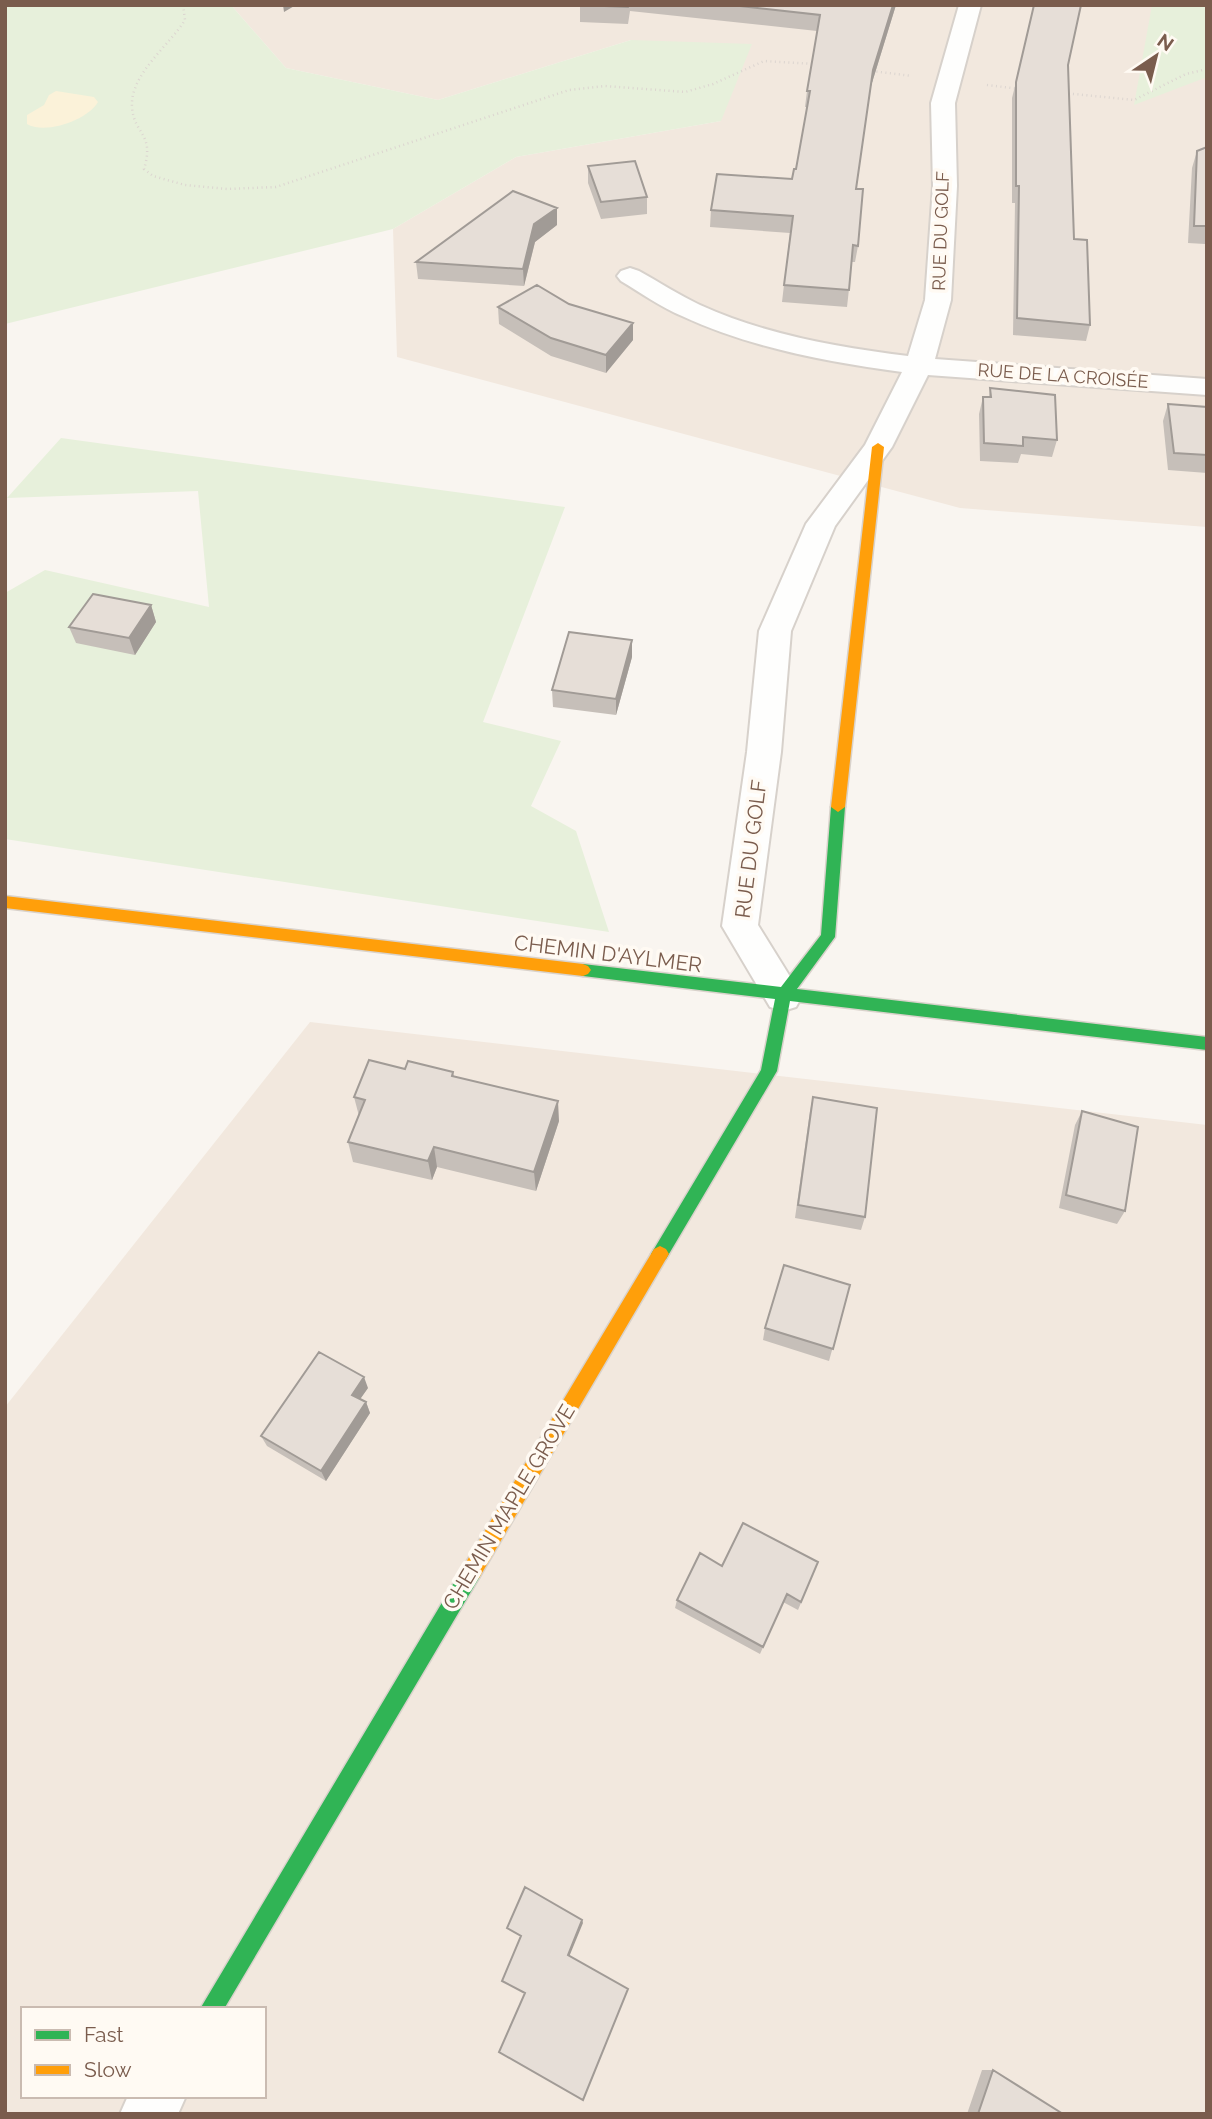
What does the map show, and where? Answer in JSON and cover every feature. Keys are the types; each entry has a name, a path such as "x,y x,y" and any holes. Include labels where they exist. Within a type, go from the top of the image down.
{"street":[{"name":"RUE DU GOLF","path":"878,447 840,785 828,937 783,996 740,926 764,752 775,631 821,524 878,447 919,366 938,300 945,186 943,103 970,5"},
{"name":"RUE DE LA CROISÉE","path":"631,276 690,310 735,328 831,354 919,366 1207,387"},
{"name":"CHEMIN D'AYLMER","path":"5,902 1207,1044"},
{"name":"CHEMIN MAPLE GROVE","path":"212,2007 769,1071 783,996"},
{"path":"148,2114 157,2098"}],"path":[{"path":"183,5 185,20 143,77 133,98 135,119 149,140 150,150 144,169 148,175 163,181 225,190 276,187 569,90 605,86 685,92 713,84 764,61 818,64"},
{"path":"1055,92 1134,100 1186,74 1207,69"},
{"path":"867,71 1028,89"}],"shaded area":[{"path":"231,5 1207,5 1207,527 960,508 397,357 393,229 516,157 721,121 631,40 438,100 286,68"},
{"path":"310,1022 1207,1125 1207,2114 5,2114 5,1407"}],"green space":[{"path":"5,5 231,5 286,68 438,100 631,40 752,44 721,121 516,157 393,229 5,324"},
{"path":"1152,5 1207,5 1207,77 1134,105"},
{"path":"61,438 565,507 483,722 561,741 531,806 576,831 609,932 5,839 5,593 45,570 209,607 198,491 7,498"}],"sand":[{"path":"56,91 94,97 98,102 85,115 66,124 44,128 27,124 27,115 44,105 49,95"}],"building":[{"path":"580,5 629,5 628,7"},
{"path":"731,5 893,5 873,70 856,189 863,189 858,246 853,245 849,290 784,285 793,216 711,210 717,174 792,179 810,91 807,91 820,15"},
{"path":"1034,5 1081,5 1068,65 1074,239 1087,240 1090,325 1017,318 1019,186 1016,186 1016,82"},
{"path":"1207,147 1207,226 1194,226 1197,151"},
{"path":"635,161 647,197 601,202 588,166"},
{"path":"513,191 557,208 534,224 523,269 416,262"},
{"path":"537,285 569,304 633,323 606,355 551,338 498,307"},
{"path":"990,388 1055,395 1057,440 1023,437 1023,446 984,443 983,397 991,397"},
{"path":"1168,404 1207,407 1207,455 1174,453"},
{"path":"93,594 151,605 129,638 69,627"},
{"path":"569,632 632,640 616,699 552,690"},
{"path":"369,1060 405,1069 408,1061 453,1072 452,1076 558,1101 534,1172 434,1147 428,1161 348,1142 365,1100 354,1097"},
{"path":"813,1097 877,1108 865,1217 798,1205"},
{"path":"1082,1111 1138,1127 1125,1211 1066,1195"},
{"path":"784,1265 850,1285 833,1349 765,1328"},
{"path":"319,1352 364,1377 352,1395 366,1402 321,1471 261,1436"},
{"path":"743,1523 818,1562 801,1602 787,1594 763,1647 677,1600 700,1553 722,1566"},
{"path":"525,1887 582,1920 568,1955 628,1989 583,2100 499,2052 525,1993 502,1981 521,1936 507,1928"},
{"path":"993,2070 1063,2114 978,2114"}],"traffic: fast":[{"path":"660,1254 769,1071 783,996 828,937 838,807"},
{"path":"583,970 1207,1044"},
{"path":"212,2007 472,1571"}],"traffic: slow":[{"path":"838,807 878,447"},
{"path":"5,902 583,970"},
{"path":"472,1571 660,1254"}]}
